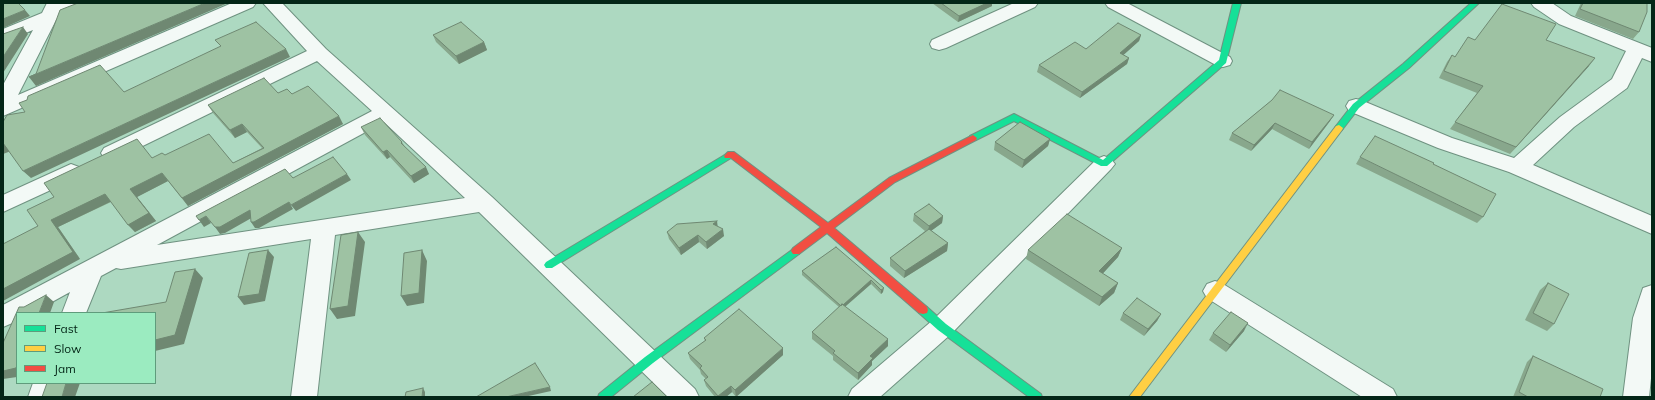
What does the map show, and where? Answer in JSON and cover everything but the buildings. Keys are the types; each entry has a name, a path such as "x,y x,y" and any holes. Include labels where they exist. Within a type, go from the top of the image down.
{"street":[{"path":"3,36 53,10 82,3"},
{"path":"3,109 247,3"},
{"path":"272,3 319,53 386,112 484,203 686,397"},
{"path":"939,44 1029,3"},
{"path":"1114,3 1223,61"},
{"path":"861,397 942,327 1104,164 1223,61 1237,3"},
{"path":"1134,397 1356,106 1406,66 1475,3"},
{"path":"1517,167 1567,122 1620,83 1645,52 1564,20 1540,3"},
{"path":"3,104 53,10"},
{"path":"3,204 319,53"},
{"path":"1356,106 1445,143 1517,167 1652,226"},
{"path":"3,317 386,112"},
{"path":"603,397 649,360 892,180 1014,117 1104,164"},
{"path":"549,265 731,154 827,227 942,327 1037,397"},
{"path":"98,267 324,228 484,203"},
{"path":"304,397 324,228"},
{"path":"75,312 98,267"},
{"path":"1215,291 1384,397"},
{"path":"1642,391 1645,318 1652,295"},
{"path":"41,397 46,384"}],"traffic: fast":[{"path":"973,138 1014,117 1104,164 1223,61 1237,3"},
{"path":"1339,128 1356,106 1406,66 1475,3"},
{"path":"549,265 728,156"},
{"path":"603,397 649,360 796,251"},
{"path":"923,310 942,327 1037,397"}],"traffic: slow":[{"path":"1134,397 1339,128"}],"traffic: jam":[{"path":"796,251 892,180 973,138"},
{"path":"728,156 731,154 827,227 923,310"}]}
